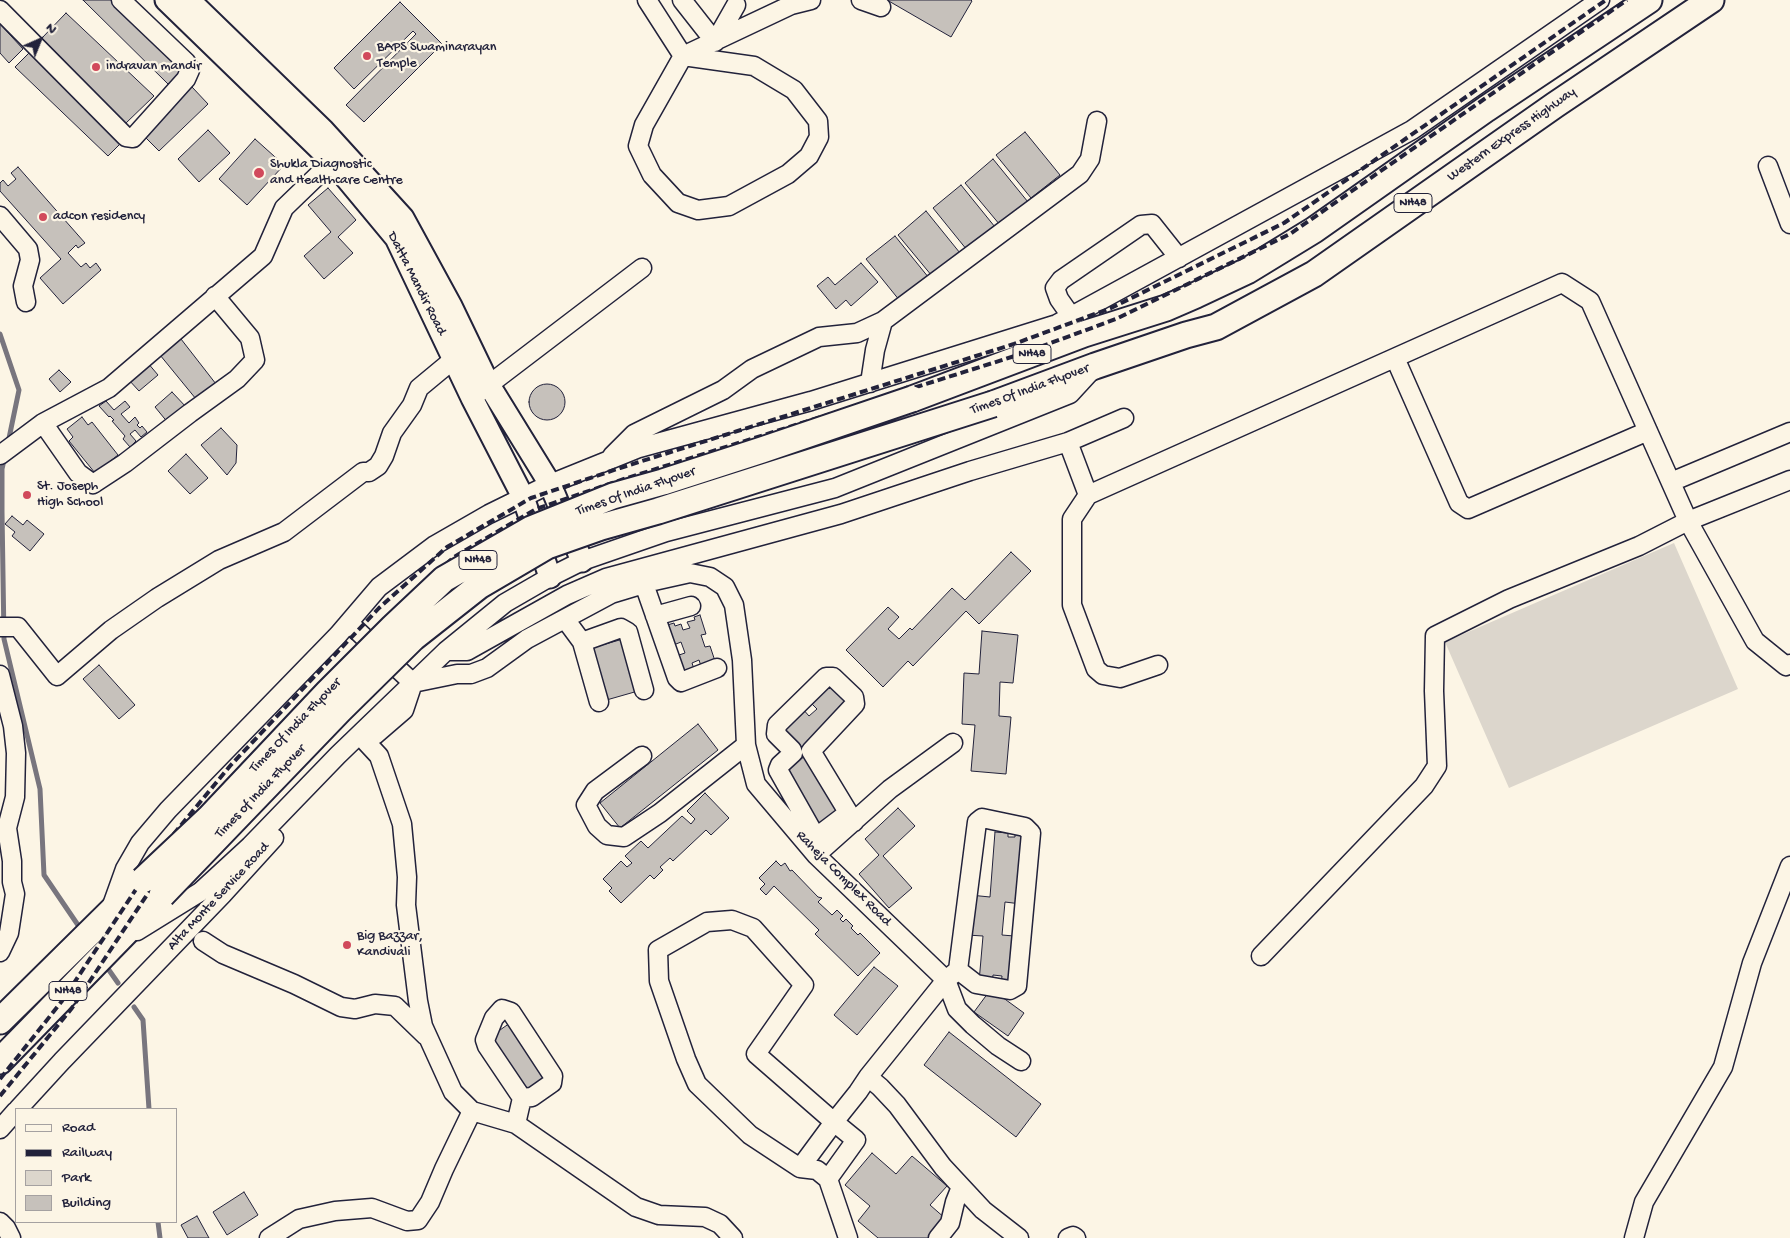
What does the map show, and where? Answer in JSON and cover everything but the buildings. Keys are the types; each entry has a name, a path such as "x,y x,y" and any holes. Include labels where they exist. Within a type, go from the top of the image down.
{"highway":[{"name":"NH48","path":"1071,325 1174,304 1247,271 1314,230 1486,110 1649,0"},
{"name":"Western Express Highway","path":"1096,366 1186,335 1216,327 1314,274 1530,122 1711,0"},
{"name":"Times Of India Flyover","path":"109,914 210,817 328,692 444,579 531,529 613,496 772,447 980,374 1071,325"},
{"name":"Times Of India Flyover","path":"413,638 479,586 547,546 601,527 658,511 993,404 1096,366"},
{"name":"Times of India Flyover","path":"111,947 340,710 413,638"},
{"name":"NH48","path":"0,1021 109,914"},
{"name":"NH48","path":"0,1061 111,947"}],"main road":[{"name":"Datta Mandir Road","path":"166,0 403,218 489,384 550,484 582,561"},
{"name":"Datta Mandir Road","path":"189,0 322,130 337,156 396,238 472,398 523,497 550,577"}],"street":[{"path":"0,10 126,137 133,138 186,79 190,70 186,62 121,0"},
{"path":"647,0 682,56"},
{"path":"682,0 715,42"},
{"path":"682,56 754,66 794,90 818,120 819,137 809,156 788,174 730,206 698,210 678,203 652,175 638,146 644,125 682,56 791,5 811,0"},
{"path":"861,0 881,7"},
{"path":"109,914 125,869 140,843 168,810 338,636 379,587 434,545 489,514 550,484 639,448 811,401 1071,325 1179,258 1412,130 1600,0"},
{"path":"715,42 736,5"},
{"path":"606,462 634,434 723,390 752,369 819,337 857,332 883,321 1080,174 1090,159 1098,121"},
{"path":"0,455 43,422 109,388 263,256 284,208 337,156"},
{"path":"1768,166 1790,224"},
{"path":"0,216 28,249 30,260 23,286 26,302"},
{"path":"1071,325 1055,288 1061,280 1141,225 1152,224 1179,258"},
{"path":"472,398 642,268"},
{"path":"1158,665 1120,678 1103,676 1096,669 1072,605 1072,519 1088,495 1562,283 1590,301 1688,521 1755,642 1786,666 1790,664"},
{"path":"43,422 78,473 93,484 124,463 237,380 255,360 250,338 215,296"},
{"path":"870,383 875,350 883,321"},
{"path":"1395,358 1459,503 1468,510 1648,431"},
{"path":"0,627 18,627 57,676 111,630 157,598 219,560 284,532 363,472 369,472 378,466 384,456 392,433 412,405 419,388 454,359"},
{"path":"111,947 200,892 250,846 338,755 446,651 505,603 582,561 666,532 835,488 1070,394 1096,366"},
{"path":"446,651 467,651 567,595 606,578 841,514 970,471 1068,442 1124,418"},
{"path":"1671,482 1790,432"},
{"path":"1068,442 1088,495"},
{"path":"1261,956 1424,786 1437,766 1434,690 1435,636 1509,599 1639,546 1688,521 1790,480"},
{"name":"Raheja Complex Road","path":"413,683 457,674 471,674 487,668 527,639 611,594 690,573 710,577 725,587 734,605 742,660 746,745 756,784 816,855 952,975 976,984 1010,990 1017,986 1031,833 1025,827 982,818 977,822 952,975"},
{"path":"644,584 681,682 717,668"},
{"path":"655,616 691,606"},
{"path":"565,619 582,642 600,702"},
{"path":"349,622 413,683"},
{"path":"582,642 621,628 628,632 644,690"},
{"path":"0,675 13,726 8,754 7,828 12,861 12,882 16,894 9,933 0,952"},
{"path":"793,753 776,734 777,726 826,677 833,677 854,697 855,704 811,751 793,753 780,765 778,770 813,832 819,835 851,817 952,743"},
{"name":"Alta Monte Service Road","path":"19,1108 223,894 328,779 366,742 404,710 413,683"},
{"path":"366,742 379,756 402,824 407,877 406,905 418,1000 423,1026 453,1092 472,1111 516,1124 636,1207 659,1215 705,1217 720,1224 733,1238"},
{"path":"642,756 595,791 586,806 597,826 607,835 624,837 660,812 746,745"},
{"path":"811,751 851,817"},
{"path":"816,855 851,817"},
{"path":"1634,1238 1644,1202 1723,1067 1752,963 1790,866"},
{"path":"828,1179 856,1140 756,1054 804,985 753,928 732,920 707,922 658,950 659,981 686,1059 697,1084 750,1135 800,1168 818,1170 828,1179 848,1238"},
{"path":"203,941 223,954 294,984 341,1007 355,1009 375,1004 395,1006 431,1042"},
{"path":"952,975 957,1009 979,1031 1020,1061"},
{"path":"800,1168 868,1077 952,975"},
{"path":"516,1124 522,1098 487,1046 485,1040 494,1018 502,1009 511,1012 553,1076 552,1083 532,1097 522,1098"},
{"path":"868,1077 880,1086 943,1167 983,1210 1019,1238"},
{"path":"269,1238 299,1219 335,1211 372,1208 407,1221 418,1220 430,1202 472,1111"},
{"name":"Alta Monte Service Road","path":"0,1129 15,1112"},
{"path":"938,1238 950,1224 961,1186"},
{"path":"0,1222 6,1228 11,1238"},
{"path":"1068,1238 1073,1236 1076,1238"}],"green space":[{"path":"1674,543 1738,689 1509,788 1445,642"}],"waterway":[{"path":"0,334 19,390 8,443"},
{"path":"5,456 2,469 4,639 40,789 44,875 82,931"},
{"path":"104,963 118,983"},
{"path":"134,1007 143,1020 149,1108"},
{"path":"158,1223 160,1238"}],"railway":[{"path":"0,1079 62,1001 168,841 230,766 379,608 447,547 531,498 620,468 1014,344 1111,308 1284,223 1606,0"},
{"path":"0,1096 72,1008 178,848 239,774 387,617 454,557 536,509 624,479 1018,355 1116,319 1290,234 1627,0"}],"place":[{"name":"BAPS Swaminarayan Temple","path":"367,56"},
{"name":"indravan mandir","path":"96,67"},
{"name":"Shukla Diagnostic and Healthcare Centre","path":"259,173"},
{"name":"adcon residency","path":"43,217"},
{"name":"St. Joseph High School","path":"27,495"},
{"name":"Big Bazzar, Kandivali","path":"347,945"}]}
